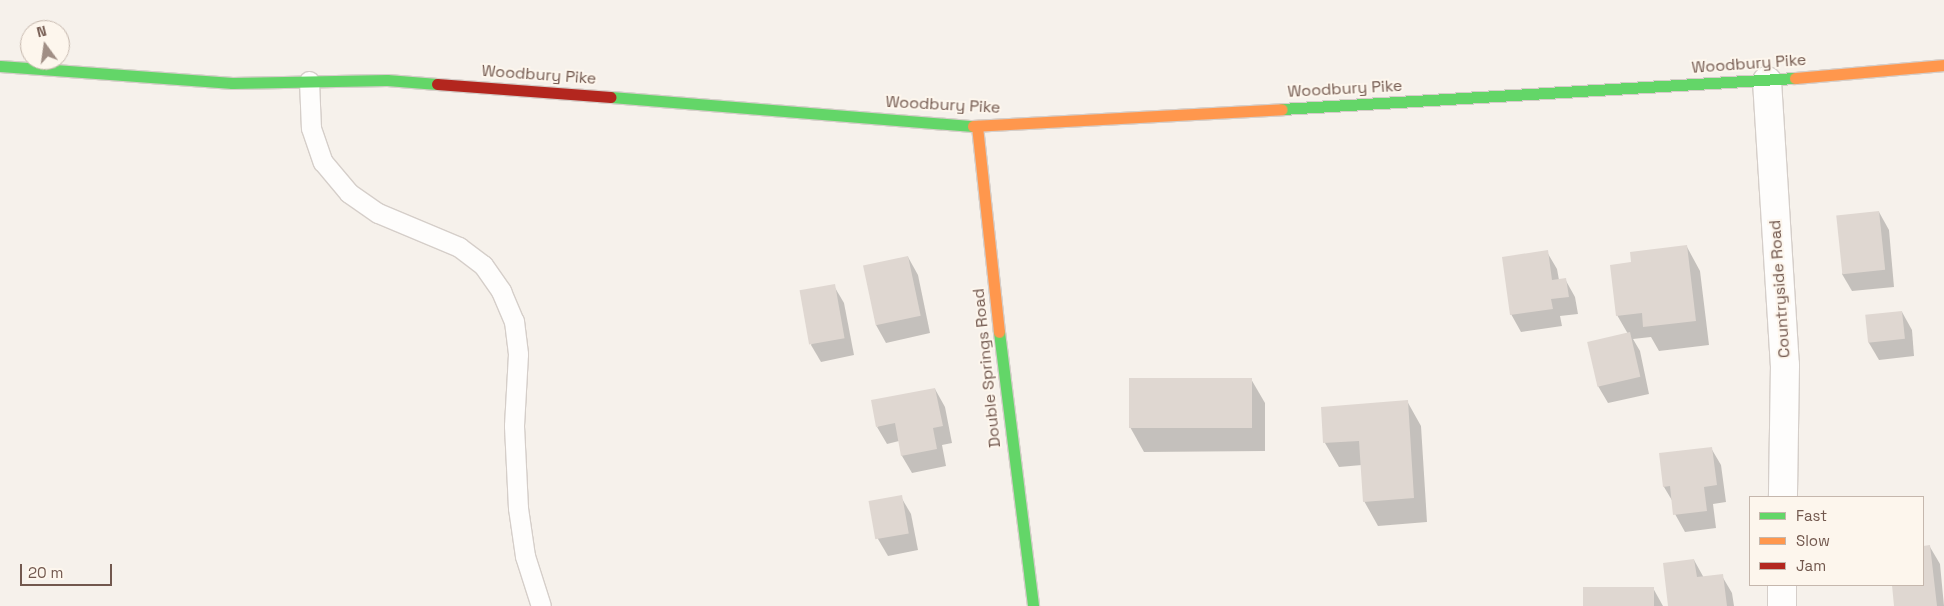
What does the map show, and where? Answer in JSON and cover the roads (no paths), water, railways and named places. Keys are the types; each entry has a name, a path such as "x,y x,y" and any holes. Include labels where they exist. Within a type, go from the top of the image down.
{"street":[{"name":"Woodbury Pike","path":"0,66 232,83 387,80 977,126 1767,81 1944,65"},
{"name":"Countryside Road","path":"1767,81 1785,365 1783,496"},
{"name":"Double Springs Road","path":"977,126 1009,428 1033,606"},
{"path":"1782,586 1782,606"}],"lane":[{"path":"309,82 311,128 323,162 349,192 378,212 459,246 483,265 504,298 514,321 518,354 514,426 518,508 525,556 541,606"}]}
